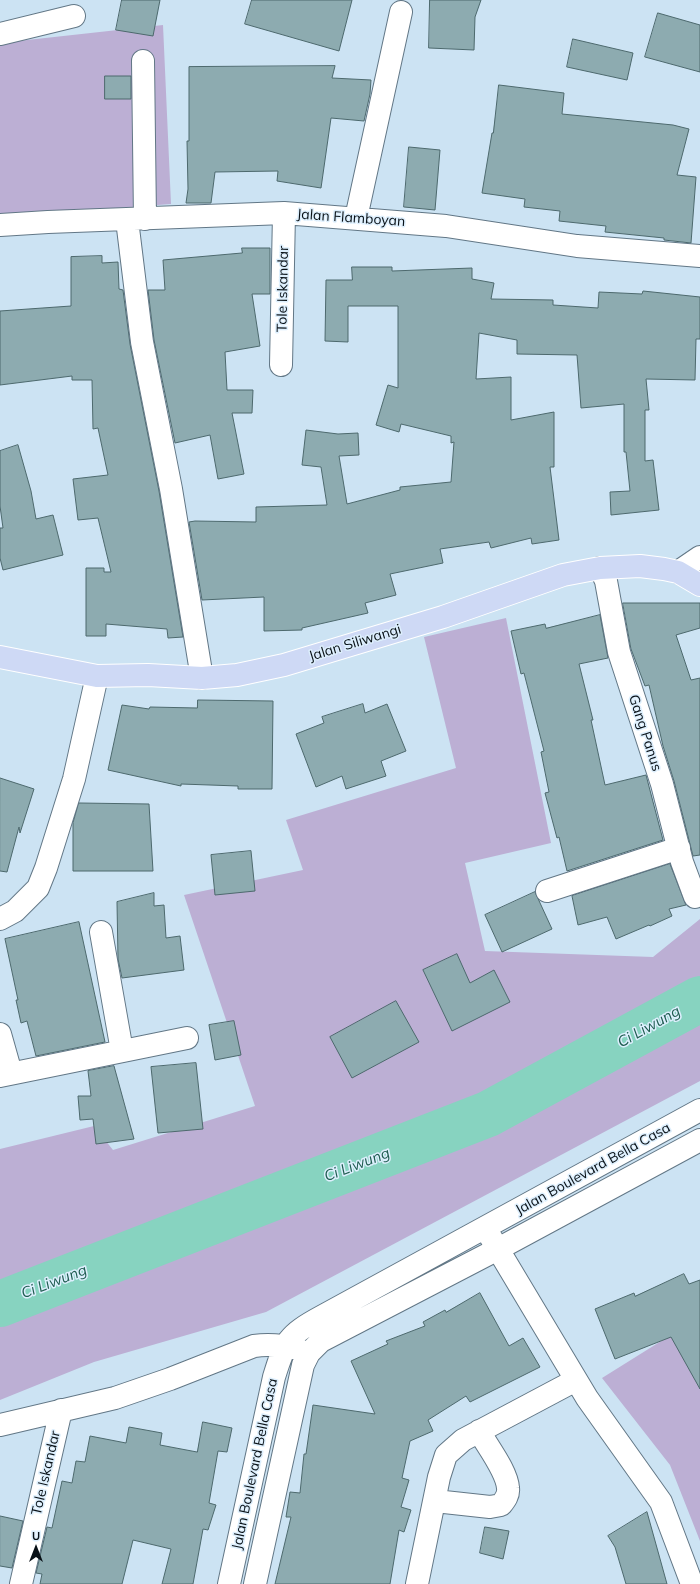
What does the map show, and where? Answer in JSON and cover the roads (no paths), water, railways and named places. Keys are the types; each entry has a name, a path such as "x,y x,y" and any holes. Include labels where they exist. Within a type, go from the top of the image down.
{"main road":[{"name":"Jalan Siliwangi","path":"0,657 97,676 148,675 202,678 237,674 284,665 443,617 563,575 600,568 640,566 678,572 700,585"}],"street":[{"path":"356,218 401,12"},
{"path":"0,34 74,16"},
{"path":"143,62 136,220 142,342 172,489 202,678"},
{"name":"Jalan Flamboyan","path":"0,226 48,222 284,214 356,218 446,226 578,246 700,256"},
{"name":"Tole Iskandar","path":"281,365 284,214"},
{"path":"678,572 700,557"},
{"name":"Gang Panus","path":"600,568 606,581 619,652 662,784 682,862 695,897"},
{"path":"0,919 15,911 38,888 46,868 74,778 97,676"},
{"path":"547,890 679,848"},
{"path":"101,932 122,1051"},
{"path":"0,1034 5,1074 187,1038"},
{"name":"Jalan Boulevard Bella Casa","path":"229,1584 274,1377 284,1345 302,1328 700,1110"},
{"name":"Jalan Boulevard Bella Casa","path":"255,1584 303,1365 309,1353 321,1341 328,1336 498,1249 700,1140"},
{"path":"486,1228 576,1380 661,1502 692,1584"},
{"path":"0,1425 115,1398 170,1379 254,1346 268,1344 284,1345 309,1353"},
{"path":"417,1584 439,1477 446,1455 463,1440 478,1431 576,1380"},
{"name":"Tole Iskandar","path":"21,1584 61,1410"},
{"path":"435,1501 490,1507 501,1505 507,1497 508,1488 501,1469 478,1431"}],"waterway":[{"name":"Ci Liwung","path":"0,1304 488,1114 700,999"}]}
